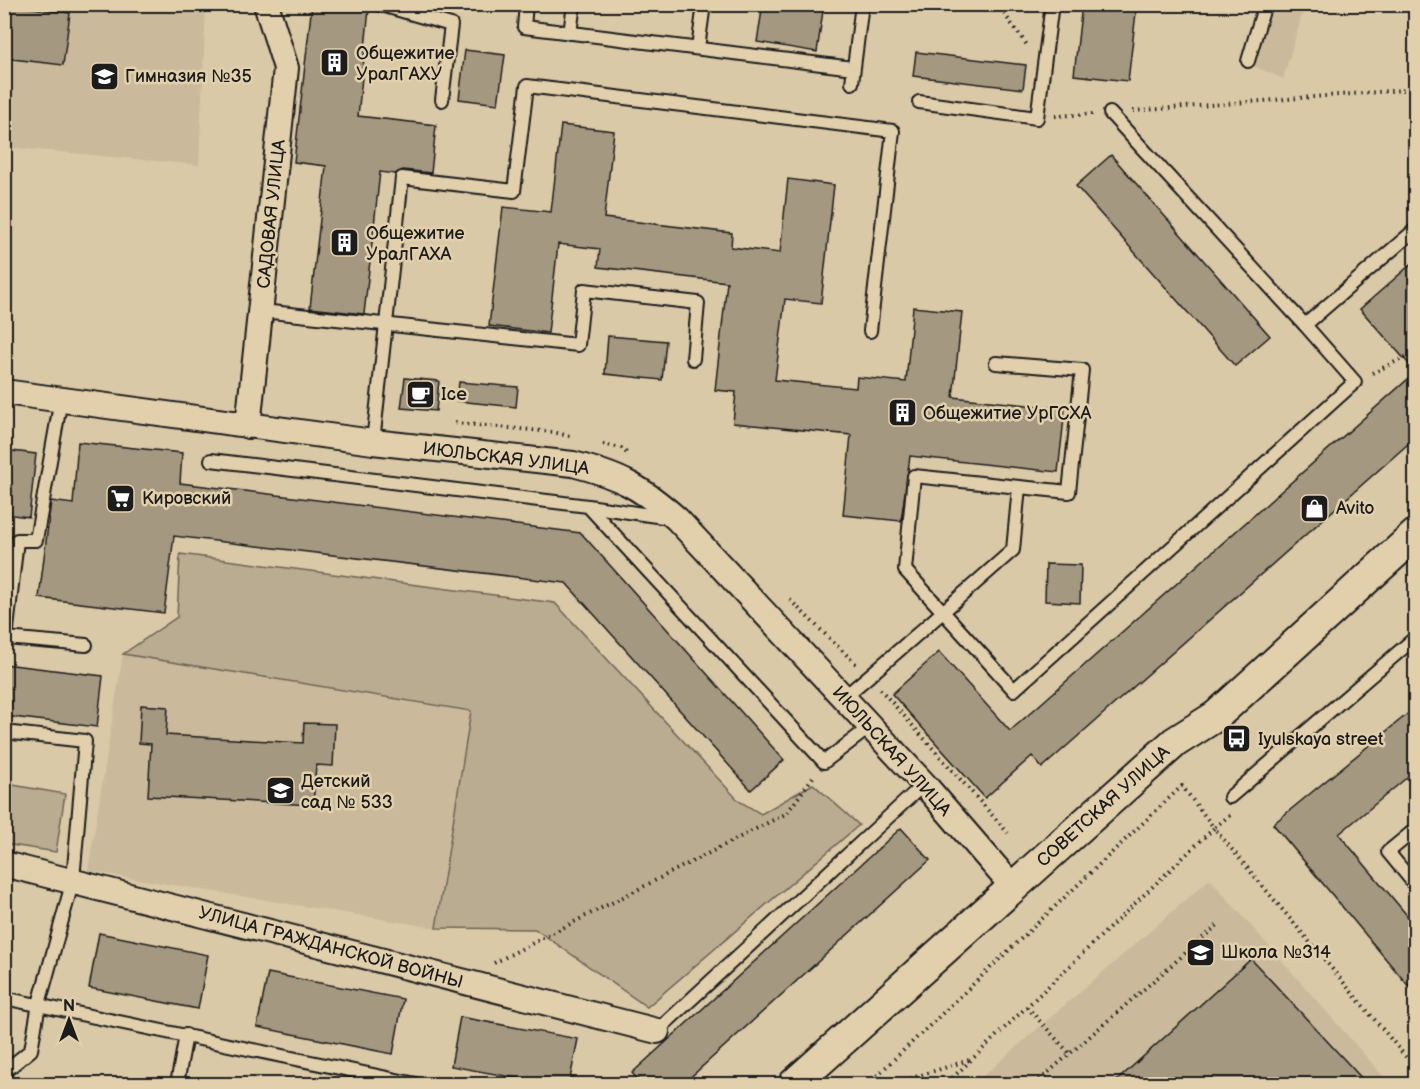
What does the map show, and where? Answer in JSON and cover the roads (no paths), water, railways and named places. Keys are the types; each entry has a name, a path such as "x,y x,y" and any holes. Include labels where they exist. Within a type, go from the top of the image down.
{"street":[{"name":"САДОВАЯ УЛИЦА","path":"248,426 286,68 266,4"},
{"name":"ИЮЛЬСКАЯ УЛИЦА","path":"4,392 373,442 573,464 604,472 636,485 677,519 924,784 1013,887"},
{"name":"СОВЕТСКАЯ УЛИЦА","path":"794,1084 1175,742 1216,716 1416,534"},
{"name":"УЛИЦА ГРАЖДАНСКОЙ ВОЙНЫ","path":"4,864 657,1031"}],"lane":[{"path":"378,4 451,25 442,100"},
{"path":"526,4 524,27 854,68"},
{"path":"570,33 574,4"},
{"path":"698,48 704,4"},
{"path":"852,83 862,4"},
{"path":"919,102 1037,118 1052,4"},
{"path":"1248,61 1265,4"},
{"path":"373,442 402,178 514,191 527,86 892,131 870,331"},
{"path":"996,363 1082,370 1069,492 914,476 905,570 1014,690 1355,382 1110,113"},
{"path":"1305,325 1416,229"},
{"path":"262,311 578,345 584,290 698,303 693,359"},
{"path":"61,399 36,540 16,540 6,638 86,645"},
{"path":"211,460 677,519"},
{"path":"843,698 1013,550 1019,487"},
{"path":"588,506 824,762 870,726"},
{"path":"1230,797 1416,638"},
{"path":"4,732 85,741 73,880 39,1004 32,1050 4,1072"},
{"path":"657,1031 924,784"},
{"path":"1416,829 1388,852 1416,885"},
{"path":"4,998 416,1084"},
{"path":"177,1084 186,1035"}],"place":[{"name":"Общежитие УралГАХУ","path":"335,63"},
{"name":"Гимназия №35","path":"104,76"},
{"name":"Общежитие УралГАХА","path":"345,243"},
{"name":"Ice","path":"420,394"},
{"name":"Общежитие УрГСХА","path":"902,413"},
{"name":"Кировский","path":"121,498"},
{"name":"Avito","path":"1315,508"},
{"name":"Iyulskaya street","path":"1237,739"},
{"name":"Детский сад № 533","path":"280,791"},
{"name":"Школа №314","path":"1200,952"}]}
